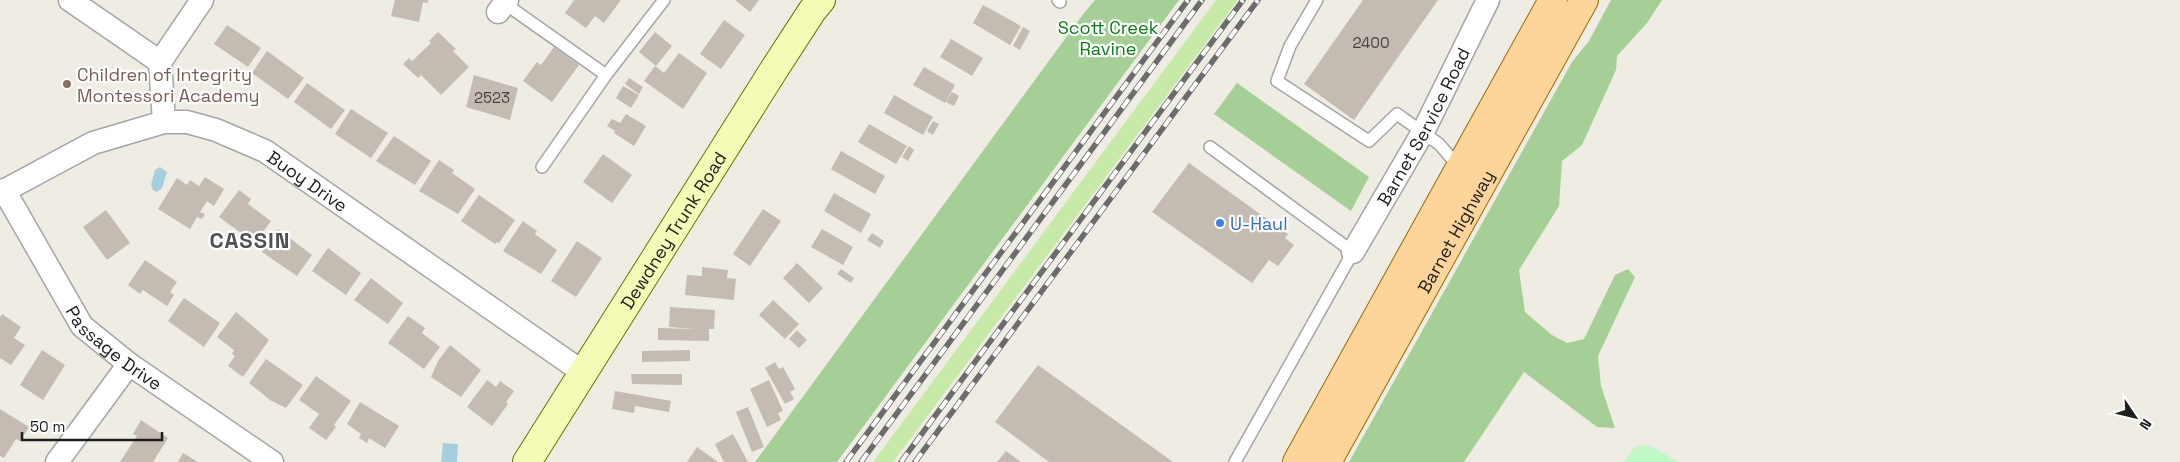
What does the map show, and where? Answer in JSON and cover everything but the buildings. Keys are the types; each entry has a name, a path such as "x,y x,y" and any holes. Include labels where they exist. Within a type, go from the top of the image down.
{"main road":[{"name":"Dewdney Trunk Road","path":"527,462 775,68 821,0"},
{"name":"Barnet Highway","path":"1297,462 1553,0"},
{"name":"Barnet Highway","path":"1326,462 1584,0"}],"street":[{"path":"70,0 160,62"},
{"path":"164,122 160,62 202,0"},
{"name":"Barnet Service Road","path":"1353,252 1423,132 1488,0"},
{"name":"Buoy Drive","path":"2,191 93,143 164,122 187,122 216,130 265,151 584,373"},
{"name":"Passage Drive","path":"2,191 82,326 129,364 272,462"},
{"path":"57,462 129,364"}],"lane":[{"path":"542,167 606,75 664,0"},
{"path":"1317,0 1290,46 1277,81 1370,140 1396,114 1439,144 1460,169"},
{"path":"503,5 606,75"},
{"path":"1210,147 1353,252 1235,462"}],"green space":[{"name":"Scott Creek Ravine","path":"1095,0 1179,0 837,462 755,462 1084,13"},
{"path":"1216,0 1238,0 893,462 873,462"},
{"path":"1611,0 1662,0 1647,23 1617,56 1616,70 1582,145 1562,161 1559,206 1519,270 1525,312 1552,335 1567,343 1584,339 1615,275 1628,269 1635,277 1598,356 1601,386 1615,428 1597,427 1524,372 1464,462 1349,462 1572,62 1589,41"},
{"path":"1237,83 1369,177 1351,211 1214,114"},
{"path":"1644,445 1657,449 1678,462 1624,462 1634,448"}],"water":[{"path":"160,167 167,172 162,188 157,192 153,190 151,185 155,170"},
{"path":"443,443 458,444 457,462 441,462"}],"railway":[{"path":"846,462 1188,0"},
{"path":"861,462 1202,0"},
{"path":"901,462 1243,0"},
{"path":"915,462 1258,0"}],"place":[{"name":"Children of Integrity Montessori Academy","path":"67,84"},
{"name":"U-Haul","path":"1220,223"}],"district":[{"name":"CASSIN","path":"250,240"}]}
